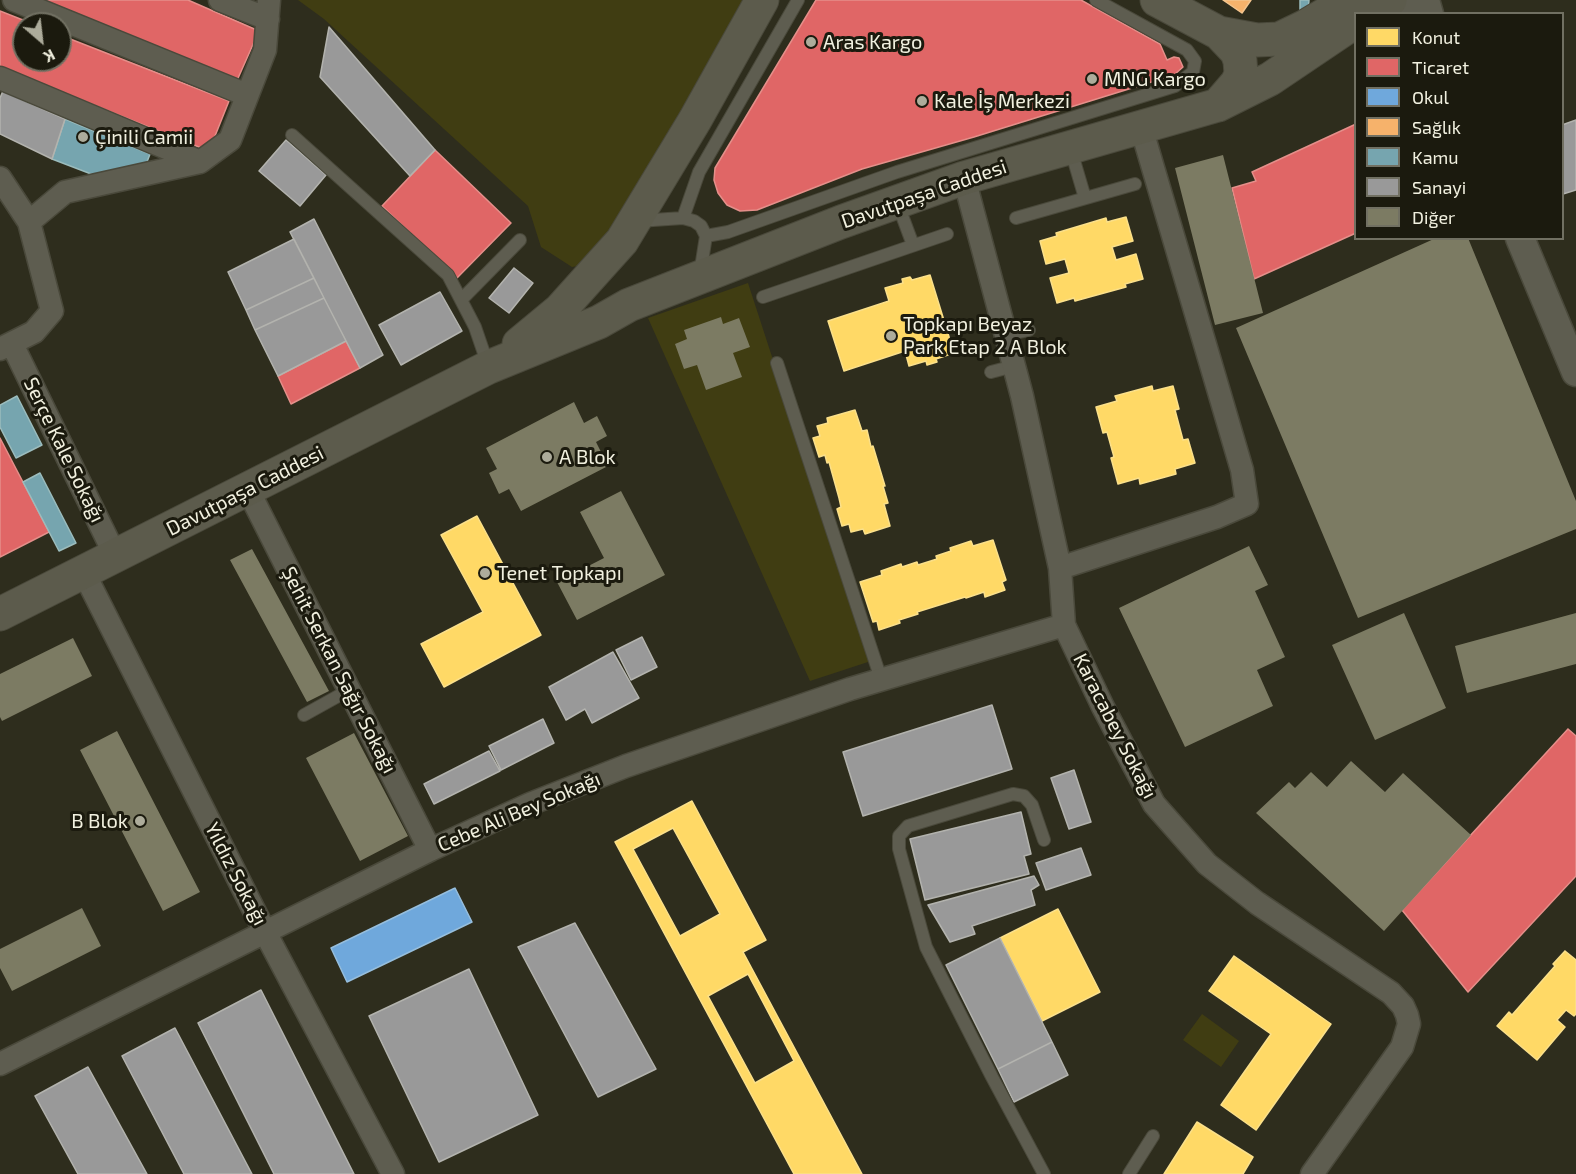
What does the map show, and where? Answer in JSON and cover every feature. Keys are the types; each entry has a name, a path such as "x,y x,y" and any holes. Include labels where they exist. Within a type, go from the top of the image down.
{"main road":[{"name":"Davutpaşa Caddesi","path":"489,367 544,326 579,290 628,231 695,120 762,0"},
{"path":"1157,0 1219,33 1257,40 1279,39 1349,0"},
{"path":"1371,12 1390,0"},
{"name":"Davutpaşa Caddesi","path":"0,614 489,367 599,322 629,305 897,201 964,178 1218,105 1270,79 1354,22"},
{"path":"1218,105 1237,83 1241,74 1237,52 1219,33"},
{"path":"628,231 611,276 618,297 629,305"}],"street":[{"path":"14,0 247,95"},
{"path":"29,222 65,192 200,162 230,140 265,50 268,10 220,0"},
{"path":"0,78 200,162"},
{"path":"1060,568 1217,517 1246,504 1242,470 1141,127"},
{"name":"Serçe Kale Sokağı","path":"0,178 29,222 52,311 34,332 6,347 115,555"},
{"name":"Karacabey Sokağı","path":"964,178 1014,366 1060,568 1064,624 1103,708 1154,804 1207,864 1257,903 1391,993 1403,1006 1408,1024 1402,1047 1312,1174"},
{"path":"1521,240 1576,372"},
{"name":"Şehit Serkan Sağır Sokağı","path":"248,490 430,850"},
{"name":"Yıldız Sokağı","path":"83,571 265,932 393,1174"},
{"name":"Cebe Ali Bey Sokağı","path":"0,1064 430,850 530,804 626,766 881,679 1064,624"}],"lane":[{"path":"683,218 699,172 798,0"},
{"path":"706,236 728,232 897,172 1175,86 1193,72 1195,61 1187,50 1096,0"},
{"path":"292,135 448,275 462,298 489,367"},
{"path":"1070,147 1085,198"},
{"path":"1016,218 1135,184"},
{"path":"897,201 913,246"},
{"path":"628,231 683,218 694,221 701,226 706,236 699,278"},
{"path":"763,297 947,234"},
{"path":"462,298 520,240"},
{"path":"1005,335 1029,330"},
{"path":"777,363 881,679"},
{"path":"991,372 1014,366"},
{"path":"304,715 349,690"},
{"path":"1044,840 1032,805 1024,796 1013,794 908,826 899,836 899,849 926,947 1044,1174"},
{"path":"1130,1174 1153,1137"}],"shaded area":[{"path":"298,0 752,0 594,263 572,267 541,247 528,206 324,19"},
{"path":"748,283 871,661 810,681 648,318"},
{"path":"1202,1014 1239,1041 1221,1067 1183,1040"}],"building: Konut":[{"path":"1126,217 1133,241 1112,247 1116,260 1136,254 1143,279 1125,284 1126,287 1075,301 1074,298 1057,303 1050,278 1069,273 1065,259 1046,264 1040,241 1057,236 1056,233 1106,218 1107,222"},
{"name":"Topkapı Beyaz Park Etap 2 A Blok","path":"930,275 954,353 936,359 937,362 927,365 926,361 909,366 905,351 844,371 828,321 889,301 885,288 903,283 902,279 910,277 912,280"},
{"path":"1152,386 1153,391 1173,386 1179,409 1175,410 1183,440 1188,439 1195,463 1175,469 1176,474 1140,484 1139,478 1118,484 1107,432 1103,433 1096,407 1117,401 1115,396"},
{"path":"855,410 862,431 867,430 871,447 873,446 885,486 883,486 888,503 884,504 890,526 865,534 863,529 851,532 849,524 842,526 837,509 841,507 829,462 827,463 825,455 819,457 813,438 820,436 817,426 828,423 827,418"},
{"name":"Tenet Topkapı","path":"477,516 541,635 444,687 421,644 483,612 441,535"},
{"path":"993,540 1006,580 1002,582 1005,590 985,597 984,592 917,612 918,614 899,620 900,623 879,630 877,621 873,622 860,582 882,575 881,571 901,564 902,567 917,562 918,565 937,559 936,556 951,551 950,548 971,541 973,546"},
{"path":"692,801 766,940 743,952 862,1174 794,1174 615,842"},
{"path":"673,828 720,914 680,936 633,849"},
{"path":"1058,909 1100,992 1042,1021 1000,938"},
{"path":"1565,951 1576,960 1576,1014 1574,1016 1566,1010 1557,1020 1565,1027 1537,1060 1497,1026 1509,1012 1512,1015 1555,966 1553,964"},
{"path":"1234,956 1331,1024 1256,1130 1221,1105 1271,1034 1209,991"},
{"path":"748,974 794,1061 755,1083 708,996"},
{"path":"1197,1122 1253,1157 1243,1174 1164,1174"}],"building: Ticaret":[{"path":"38,0 188,0 259,31 235,85 72,15 72,12 66,12"},
{"name":"Kale İş Merkezi","path":"816,0 1081,0 1160,44 1167,60 1174,57 1179,58 1183,67 1174,75 862,169 757,210 740,211 727,205 718,193 714,180 715,168"},
{"path":"0,11 12,16 12,72 72,72 72,40 229,101 209,151 0,68"},
{"path":"1354,125 1354,234 1254,279 1232,188 1256,181 1252,172"},
{"path":"435,150 511,223 457,278 382,206"},
{"path":"346,341 360,368 291,404 278,376"},
{"path":"0,438 49,532 0,557"},
{"path":"1568,729 1576,736 1576,876 1468,992 1402,910"}],"building: Okul":[{"path":"455,888 472,922 347,982 331,948"}],"building: Sağlık":[{"path":"1223,0 1251,0 1242,13"}],"building: Kamu":[{"path":"1300,0 1309,0 1308,12 1300,12"},
{"name":"Çinili Camii","path":"65,119 150,154 144,170 99,177 52,159"},
{"path":"17,396 42,445 16,458 0,427 0,405"},
{"path":"40,473 76,543 59,551 23,482"}],"building: Sanayi":[{"path":"329,27 435,150 410,176 320,77"},
{"path":"3,91 65,119 52,159 0,134 0,98"},
{"path":"1576,120 1576,190 1564,194 1564,124"},
{"path":"286,140 326,175 300,206 259,171"},
{"path":"314,219 383,355 360,368 290,232"},
{"path":"294,239 314,278 246,310 228,272"},
{"path":"514,268 533,283 509,313 489,298"},
{"path":"314,278 324,298 255,330 246,310"},
{"path":"440,292 462,331 401,365 379,325"},
{"path":"324,298 346,341 278,376 255,330"},
{"path":"642,637 657,667 631,680 616,650"},
{"path":"613,652 639,698 592,723 585,709 566,720 549,687"},
{"path":"992,705 1012,769 863,816 843,752"},
{"path":"543,719 554,743 501,770 489,746"},
{"path":"489,751 500,771 434,804 424,784"},
{"path":"1074,770 1091,822 1069,829 1051,778"},
{"path":"1021,812 1031,854 1024,856 1029,874 925,900 910,839"},
{"path":"1081,848 1091,875 1046,890 1036,863"},
{"path":"1034,876 1039,885 1031,890 1035,905 972,926 975,934 950,942 928,905"},
{"path":"575,923 656,1069 598,1097 518,947"},
{"path":"1000,938 1052,1042 998,1069 946,965"},
{"path":"469,969 538,1115 439,1162 369,1016"},
{"path":"261,990 354,1174 274,1174 198,1023"},
{"path":"175,1028 252,1174 184,1174 122,1056"},
{"path":"1052,1042 1068,1075 1014,1102 998,1069"},
{"path":"88,1067 147,1174 78,1174 35,1096"}],"building: Diğer":[{"path":"1223,155 1263,313 1215,325 1175,168"},
{"path":"1432,240 1469,240 1576,501 1576,529 1358,618 1236,328"},
{"path":"721,317 723,324 739,318 750,347 733,353 742,377 706,390 697,365 684,369 675,344 687,339 684,330"},
{"name":"A Blok","path":"574,402 584,423 597,416 607,436 596,442 608,466 521,511 509,489 499,494 489,473 497,469 486,448"},
{"path":"621,491 665,575 577,620 557,582 604,558 580,512"},
{"path":"1249,546 1268,585 1255,591 1285,657 1257,670 1273,706 1185,747 1119,608"},
{"path":"252,549 329,691 307,702 230,560"},
{"path":"1404,613 1446,708 1375,740 1332,645"},
{"path":"1576,613 1576,664 1467,693 1455,646"},
{"path":"73,638 92,676 2,721 0,717 0,674"},
{"name":"B Blok","path":"117,731 200,892 163,911 80,750"},
{"path":"354,733 408,836 360,861 306,758"},
{"path":"1351,761 1385,792 1403,773 1471,835 1384,931 1256,813 1289,782 1295,788 1311,772 1327,787"},
{"path":"82,908 101,946 12,991 0,968 0,949"}],"place":[{"name":"Aras Kargo","path":"811,42"},
{"name":"MNG Kargo","path":"1092,79"},
{"name":"Kale İş Merkezi","path":"922,101"},
{"name":"Çinili Camii","path":"83,137"},
{"name":"Topkapı Beyaz Park Etap 2 A Blok","path":"891,336"},
{"name":"A Blok","path":"547,457"},
{"name":"Tenet Topkapı","path":"485,573"},
{"name":"B Blok","path":"140,821"}]}
